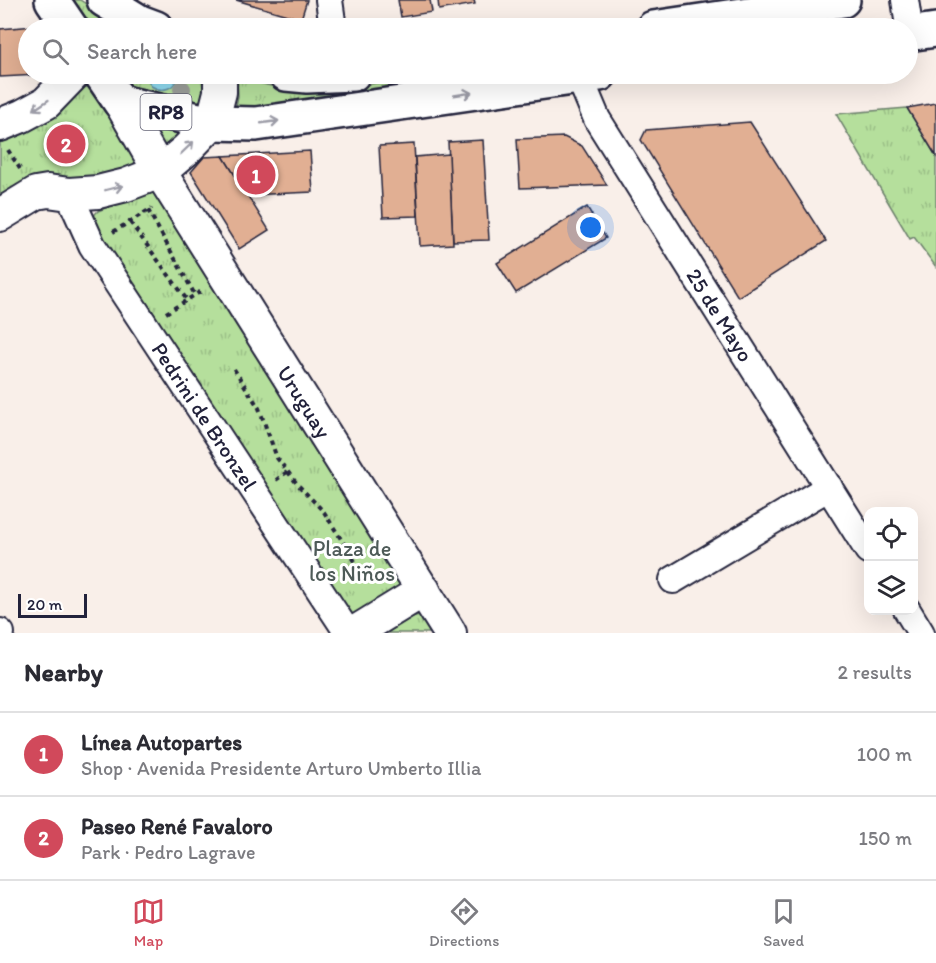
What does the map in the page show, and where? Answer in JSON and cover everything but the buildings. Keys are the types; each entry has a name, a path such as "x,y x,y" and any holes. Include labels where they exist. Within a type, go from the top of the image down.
{"main road":[{"path":"52,0 64,18"},
{"path":"104,0 128,18"},
{"path":"721,18 843,0"},
{"name":"RP8","path":"108,84 120,102 212,123 256,124 528,84"}],"street":[{"path":"329,0 332,18"},
{"path":"904,0 912,18"},
{"path":"2,134 22,116 46,103 64,84"},
{"path":"0,215 36,194 48,191 69,194 98,192 126,185 167,183 186,150 212,123 220,84"},
{"name":"25 de Mayo","path":"591,84 597,118 864,544"},
{"name":"Uruguay","path":"120,102 167,183 450,633"},
{"name":"Pedrini de Bronzel","path":"69,194 92,245 348,633"},
{"path":"673,580 829,487"},
{"path":"354,633 424,590"},
{"path":"910,615 921,633"}],"path":[{"path":"2,134 36,194"},
{"path":"92,245 148,210 167,183"},
{"path":"148,210 195,295"},
{"path":"130,222 187,300"},
{"path":"145,326 225,276"},
{"path":"234,369 258,408 277,458 298,485 324,512 361,571"}],"green space":[{"path":"69,0 80,0 101,14 102,18 81,18"},
{"path":"206,84 205,96 196,104 172,104 125,85"},
{"path":"237,84 264,84 290,91 311,92 370,84 442,84 253,109 236,106"},
{"path":"85,87 91,87 137,153 138,168 0,201 0,135"},
{"path":"907,108 936,156 936,267 914,237 910,239 836,114"},
{"path":"146,119 185,131 164,150"},
{"name":"Plaza de los Niños","path":"156,187 406,585 354,616 338,611 94,222 98,211"},
{"name":"Plaza de los Niños","path":"423,616 438,633 386,633 412,617"}],"water":[{"path":"150,84 174,84 164,89"}],"place":[{"name":"Paseo René Favaloro","path":"66,144"},
{"name":"Línea Autopartes","path":"256,175"}]}
